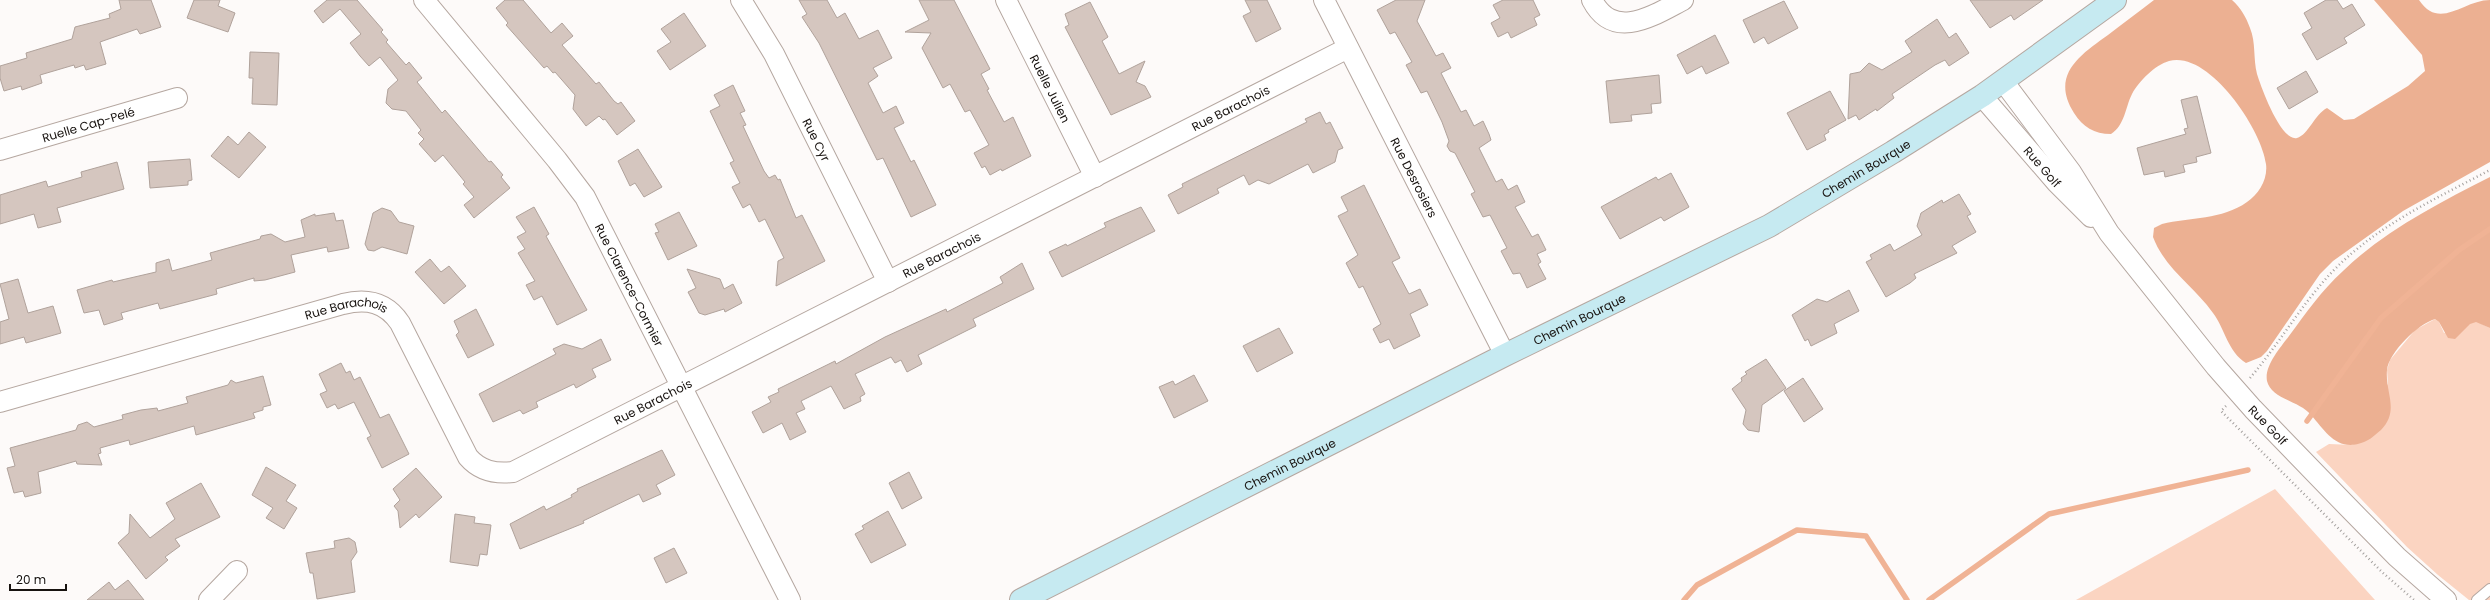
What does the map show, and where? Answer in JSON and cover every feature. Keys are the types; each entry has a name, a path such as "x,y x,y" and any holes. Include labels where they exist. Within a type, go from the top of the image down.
{"street":[{"name":"Rue Clarence-Cormier","path":"424,0 557,160 585,197 790,600"},
{"name":"Rue Cyr","path":"741,0 774,54 888,282"},
{"name":"Ruelle Julien","path":"1006,0 1095,177"},
{"name":"Rue Desrosiers","path":"1324,0 1505,355"},
{"path":"1592,0 1605,16 1626,23 1647,19 1683,0"},
{"name":"Chemin Bourque","path":"1021,600 1505,355 1769,226 1893,152 1982,96 2115,0"},
{"name":"Rue Barachois","path":"0,402 361,300 382,306 397,318 468,457 473,464 488,471 504,473 522,468 1348,48"},
{"name":"Rue Golf","path":"2003,81 2072,172 2109,233 2216,367 2253,409 2388,548 2446,600"},
{"name":"Rue Golf","path":"1982,96 2057,184 2109,233"},
{"name":"Ruelle Cap-Pelé","path":"0,150 177,98"},
{"path":"208,600 237,571"}],"lane":[{"path":"2477,600 2490,589"}],"path":[{"path":"2239,392 2260,367 2315,292 2346,258 2387,227 2490,170"}],"shaded area":[{"path":"2154,0 2232,0 2241,9 2252,33 2257,74 2272,112 2285,132 2291,137 2297,138 2305,133 2319,115 2327,108 2344,120 2354,119 2408,86 2425,71 2422,55 2374,0 2419,0 2427,9 2435,13 2444,14 2470,4 2490,0 2490,162 2403,211 2333,261 2320,274 2267,351 2261,357 2246,363 2231,347 2213,313 2165,259 2153,237 2154,228 2162,224 2217,215 2237,208 2251,199 2262,186 2266,175 2266,164 2255,132 2244,114 2231,96 2216,80 2200,68 2184,61 2169,61 2164,63 2158,66 2143,79 2132,94 2122,121 2116,130 2111,134 2099,133 2085,126 2074,113 2067,100 2065,88 2067,77 2079,58"},
{"path":"2490,177 2490,328 2476,322 2470,324 2455,339 2448,338 2439,322 2435,319 2428,322 2405,340 2393,355 2389,363 2387,378 2391,408 2387,423 2373,437 2355,445 2347,445 2333,439 2306,410 2280,396 2270,387 2267,381 2267,375 2268,369 2274,357 2321,294 2335,278 2359,257 2376,243 2413,219"},
{"path":"2435,319 2439,322 2444,333 2476,321 2490,328 2490,600 2469,600 2438,575 2407,547 2316,452 2329,444 2353,445 2388,384 2387,370 2390,360 2415,330"},
{"path":"2275,489 2375,600 2076,600"}],"building":[{"path":"119,0 151,0 161,27 140,34 137,29 100,42 106,64 86,70 84,65 75,68 74,65 40,75 42,83 22,90 21,86 4,91 0,78 0,66 27,58 26,53 72,39 75,27 110,18 109,14 121,9"},
{"path":"194,0 220,0 218,6 235,13 228,32 187,18"},
{"path":"327,0 357,0 383,30 381,32 388,40 386,42 406,65 409,62 422,78 417,82 442,113 445,110 489,162 491,161 503,175 501,177 510,188 474,218 464,205 474,197 463,184 465,182 443,155 435,162 419,144 424,139 418,133 421,130 406,111 392,109 386,103 388,89 398,80 380,57 369,66 360,56 350,43 361,34 340,9 323,23 314,11"},
{"path":"505,0 523,0 551,33 562,23 573,36 562,45 596,84 599,82 618,104 621,102 635,121 617,135 605,119 603,120 599,116 586,126 573,109 575,95 555,72 553,73 547,66 544,68 506,25 508,23 496,8"},
{"path":"799,0 827,0 837,18 845,13 859,39 878,30 892,58 873,68 878,76 868,83 883,113 896,106 904,123 894,128 911,162 914,160 936,205 911,217 883,158 877,160 819,43 802,17 807,14"},
{"path":"919,0 954,0 990,69 981,74 989,89 987,90 1004,122 1013,117 1031,156 1002,171 1001,169 990,175 985,166 982,168 974,153 989,145 970,110 965,112 950,84 943,88 922,48 931,33 905,32 929,20"},
{"path":"1245,0 1267,0 1281,29 1256,42 1243,16 1251,12"},
{"path":"1396,0 1425,0 1417,21 1436,56 1443,53 1451,68 1441,73 1461,112 1466,110 1474,126 1483,121 1491,140 1479,148 1496,182 1502,179 1508,190 1517,185 1525,202 1515,207 1532,237 1538,234 1546,250 1537,254 1541,262 1538,264 1546,279 1527,288 1520,273 1513,274 1501,251 1507,248 1490,215 1483,217 1471,194 1475,192 1455,153 1450,151 1447,146 1449,141 1442,122 1427,91 1421,93 1406,65 1412,62 1395,32 1390,34 1377,10"},
{"path":"1503,0 1533,0 1540,15 1534,18 1537,25 1511,38 1508,32 1498,37 1491,23 1500,18 1493,5"},
{"path":"1970,0 2043,0 2014,20 2011,15 1990,28"},
{"path":"2326,0 2337,0 2343,9 2352,4 2365,25 2344,38 2347,43 2317,60 2302,34 2312,28 2304,13"},
{"path":"1784,1 1798,28 1768,44 1764,37 1754,43 1743,20"},
{"path":"1090,2 1108,37 1102,41 1119,74 1145,61 1136,82 1145,86 1151,97 1111,115 1065,27 1069,25 1065,14"},
{"path":"684,13 706,46 670,70 657,51 671,42 661,29"},
{"path":"1937,19 1949,38 1956,33 1969,53 1949,66 1945,60 1935,65 1892,94 1894,98 1877,111 1876,109 1859,120 1856,115 1848,119 1850,74 1860,72 1869,63 1882,70 1912,52 1905,41"},
{"path":"1715,35 1729,63 1706,74 1702,66 1687,74 1677,55"},
{"path":"250,52 279,53 277,105 252,104 253,78 249,78"},
{"path":"2306,71 2318,92 2289,109 2277,88"},
{"path":"1659,75 1661,103 1651,104 1652,113 1631,115 1632,121 1610,123 1606,81"},
{"path":"733,85 745,111 740,113 746,125 743,126 764,171 769,178 775,175 778,180 780,179 796,218 802,215 825,261 776,286 778,261 784,258 765,219 759,222 750,204 743,208 732,187 740,183 730,163 734,161 710,111 720,106 714,95"},
{"path":"1830,91 1846,120 1828,130 1829,132 1824,135 1826,140 1807,150 1787,113"},
{"path":"2197,96 2211,153 2196,157 2197,162 2183,165 2185,172 2165,177 2164,171 2144,175 2137,148 2186,134 2184,129 2188,128 2181,100"},
{"path":"1320,112 1326,124 1330,122 1343,148 1338,150 1335,162 1313,173 1308,164 1269,184 1258,180 1249,185 1244,175 1217,189 1219,193 1178,214 1168,195 1183,187 1182,184 1307,122 1305,119"},
{"path":"249,132 266,147 239,178 211,156 228,136 238,145"},
{"path":"638,149 662,187 644,197 635,183 630,186 618,161"},
{"path":"190,159 192,180 188,181 188,185 150,188 148,162"},
{"path":"117,162 124,189 57,208 61,222 38,228 34,214 0,224 0,195 46,181 48,187 82,177 81,172"},
{"path":"1671,173 1689,207 1664,221 1661,217 1620,239 1601,207 1656,177 1658,180"},
{"path":"1364,185 1400,258 1392,262 1409,294 1420,289 1428,305 1410,314 1420,336 1394,349 1389,339 1380,343 1373,329 1381,324 1363,286 1359,288 1346,263 1358,255 1338,216 1348,211 1341,197"},
{"path":"1959,194 1971,214 1967,216 1976,232 1952,246 1957,253 1914,274 1916,278 1910,283 1886,297 1866,262 1872,259 1870,255 1890,244 1894,251 1922,235 1917,226 1921,213 1942,200 1943,203"},
{"path":"534,207 549,234 546,236 587,310 557,325 542,296 534,300 526,285 535,281 518,253 525,249 517,237 526,232 516,217"},
{"path":"1141,207 1155,231 1062,277 1049,252 1066,244 1067,246 1106,227 1104,223"},
{"path":"382,208 391,211 399,222 414,226 407,254 382,247 374,251 368,250 365,244 373,213"},
{"path":"679,212 697,246 668,260 655,233 659,232 655,224"},
{"path":"334,213 336,221 343,220 349,248 328,252 327,247 291,255 295,272 265,280 254,281 254,278 216,289 217,294 160,309 158,303 121,313 123,319 104,325 99,310 84,313 77,290 112,280 113,282 156,272 156,263 169,259 172,271 212,260 210,253 260,239 261,236 271,234 285,242 305,237 301,220 315,214 315,216"},
{"path":"430,259 441,272 449,266 466,286 444,304 415,272"},
{"path":"1022,263 1034,289 973,319 976,326 918,355 922,364 907,372 901,360 895,363 891,357 855,374 865,394 860,397 861,401 844,409 831,386 801,401 805,409 796,413 806,432 790,440 782,423 763,433 752,412 771,402 768,397 779,392 778,389 835,361 836,364 885,337 946,309 947,312 988,291 1003,283 1000,277"},
{"path":"687,269 720,279 724,289 733,284 742,303 725,312 724,309 705,315 699,313 688,292 696,288"},
{"path":"18,279 28,313 53,306 61,333 26,343 24,337 0,344 0,322 9,319 0,284"},
{"path":"1849,290 1859,311 1834,324 1837,333 1811,346 1808,339 1805,341 1792,315 1817,299 1827,302"},
{"path":"476,309 494,345 468,358 456,335 459,332 454,321"},
{"path":"1279,328 1293,353 1257,372 1243,346"},
{"path":"601,339 611,360 592,369 596,377 576,388 574,384 536,402 538,407 523,414 520,410 493,422 479,394 556,354 553,349 564,344 582,349"},
{"path":"1766,359 1786,388 1762,405 1759,432 1748,430 1743,424 1746,410 1732,389 1742,381 1741,378 1747,374 1745,372"},
{"path":"341,363 346,373 350,371 354,380 360,377 380,418 389,414 409,454 382,468 367,438 371,436 354,402 338,409 335,404 327,408 320,394 327,391 319,374"},
{"path":"1194,375 1208,401 1174,418 1159,387 1173,381 1175,385"},
{"path":"263,376 271,405 263,407 263,410 253,413 255,418 196,435 194,426 130,445 129,440 100,448 101,453 98,454 102,465 77,464 76,461 38,472 41,493 25,497 23,491 14,493 7,468 15,466 10,448 76,430 78,425 87,422 94,427 123,419 122,415 141,410 157,408 158,411 188,403 186,397 228,385 231,380 236,383"},
{"path":"1803,378 1823,409 1804,422 1784,391"},
{"path":"662,450 675,475 656,485 661,494 643,502 639,494 583,521 584,523 520,549 510,524 544,506 546,510 572,497 571,495 578,491 577,489"},
{"path":"266,467 296,485 286,501 297,508 284,529 266,518 273,508 252,495"},
{"path":"416,468 442,497 419,518 416,514 400,528 398,511 394,506 400,500 393,489"},
{"path":"909,472 922,498 902,509 889,483"},
{"path":"201,483 220,517 175,539 180,546 165,557 168,560 146,579 118,543 129,533 130,514 150,538 175,519 166,503"},
{"path":"888,511 906,545 871,563 855,534 864,529 862,526"},
{"path":"455,514 475,517 474,523 491,525 487,555 480,554 478,566 450,562"},
{"path":"349,538 355,542 357,552 351,561 355,592 317,599 313,573 310,573 306,553 335,548 334,541"},
{"path":"674,548 687,573 666,583 654,558"},
{"path":"128,580 144,600 87,600 109,582 115,590"}],"waterway":[{"path":"2307,421 2381,318 2459,250 2490,229"},
{"path":"1929,600 2049,514 2248,470"},
{"path":"1684,600 1697,585 1797,530 1866,536 1907,600"}]}
